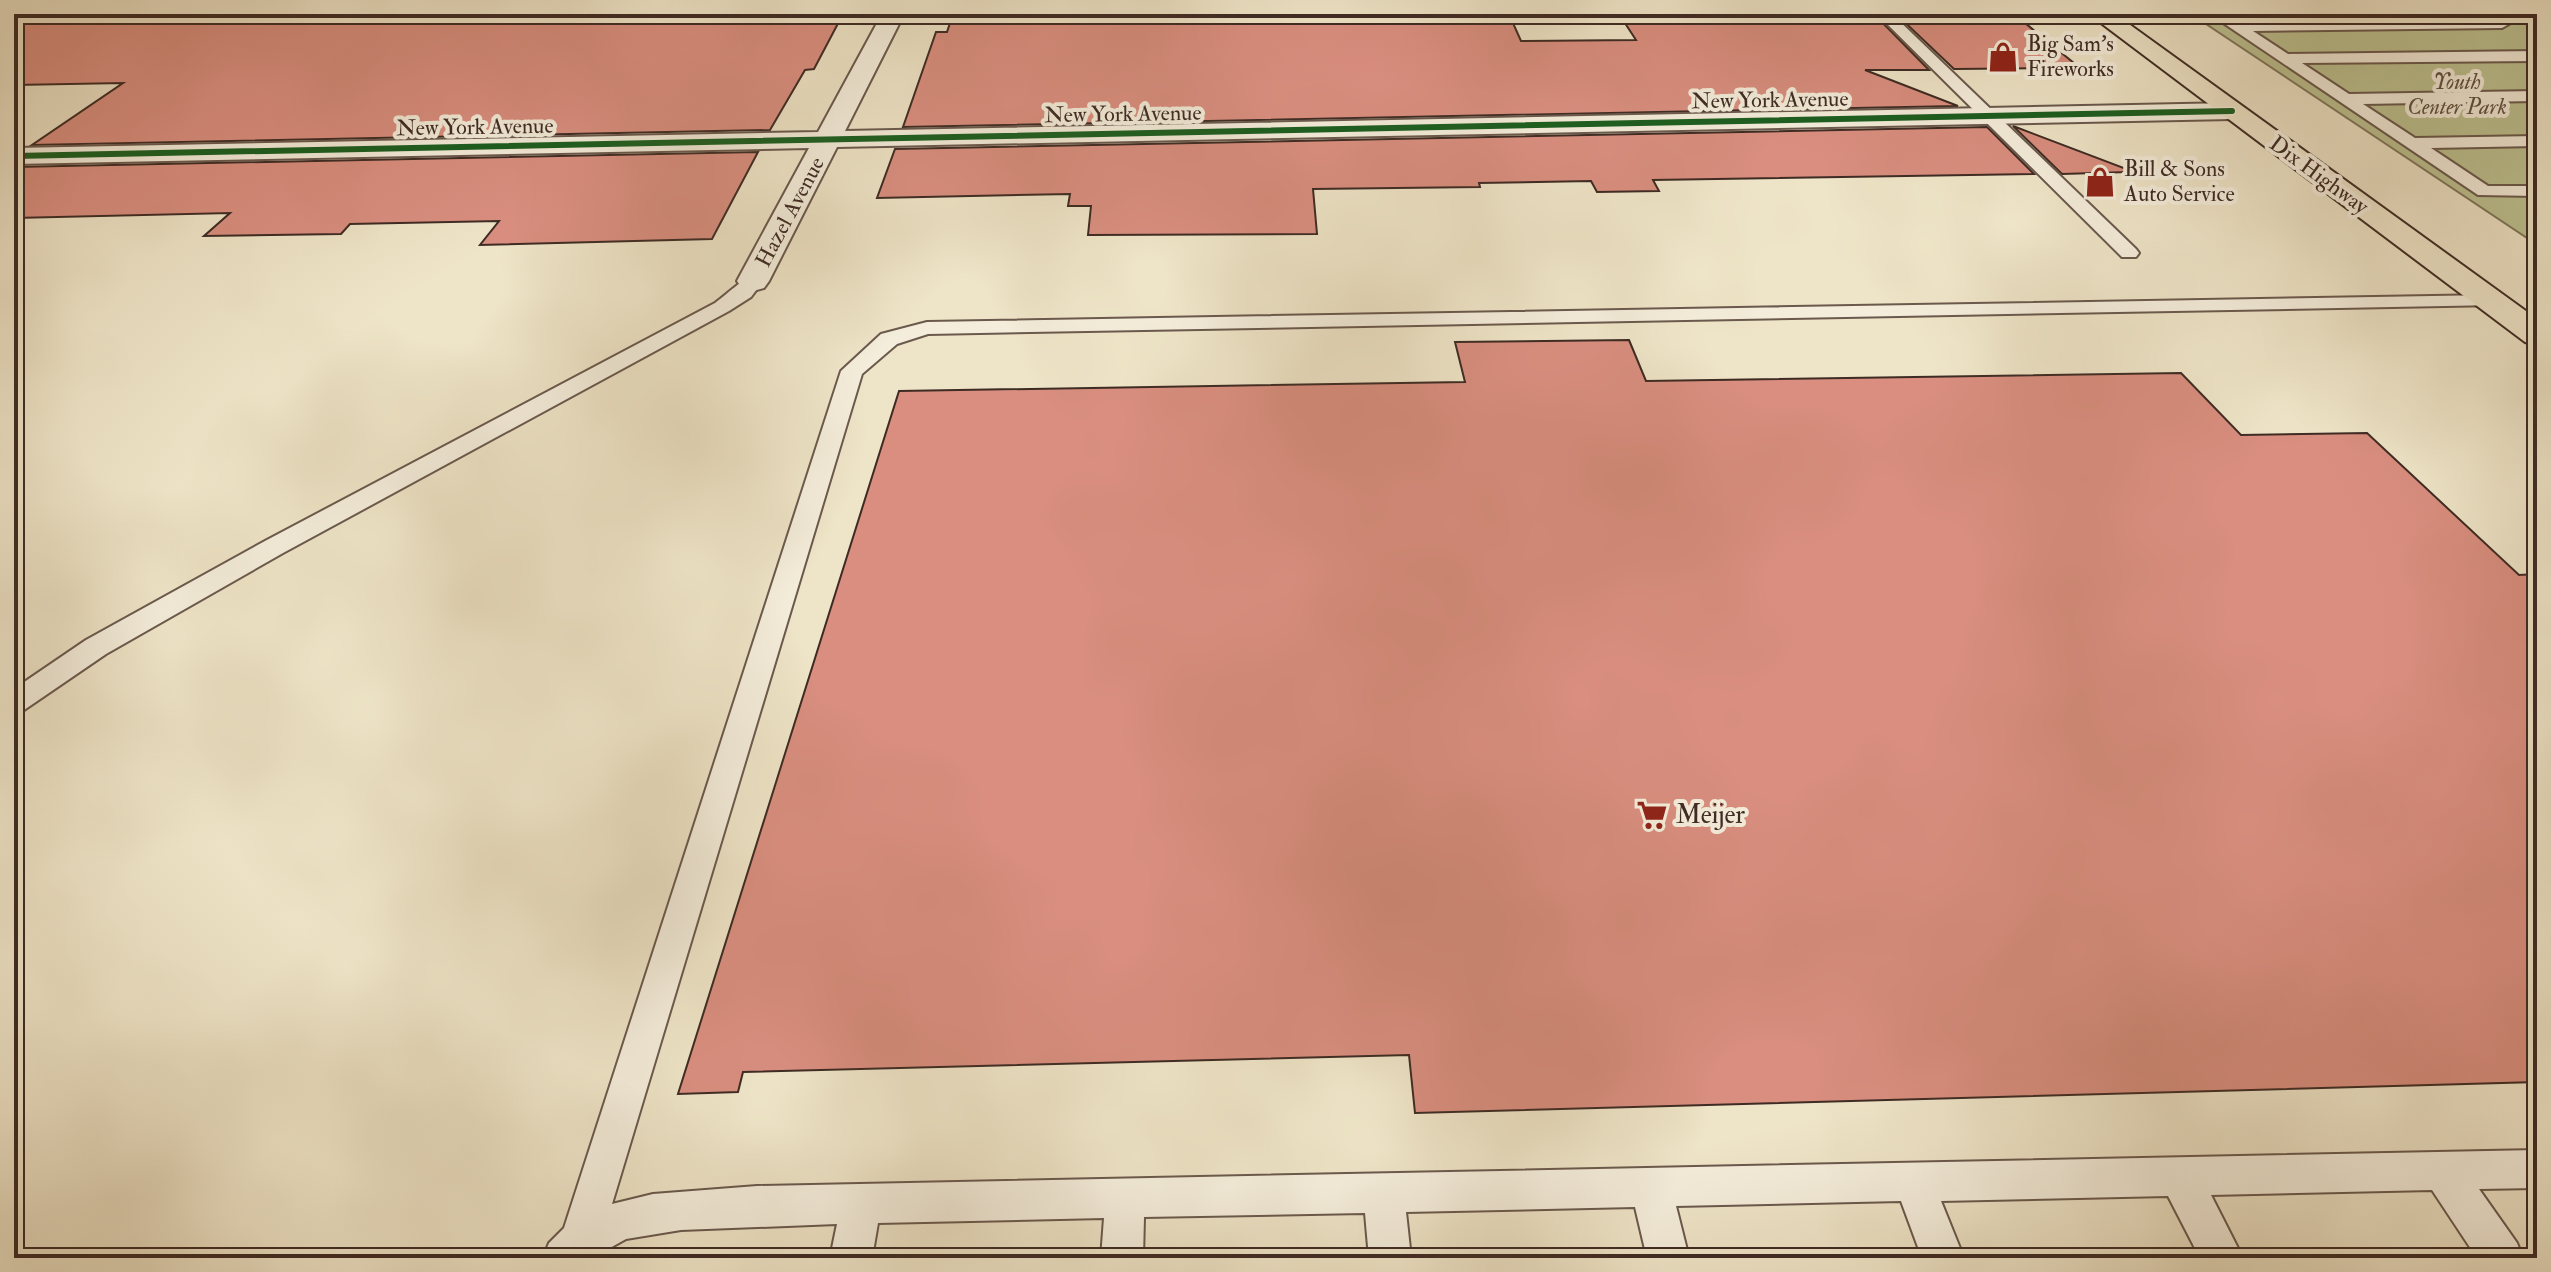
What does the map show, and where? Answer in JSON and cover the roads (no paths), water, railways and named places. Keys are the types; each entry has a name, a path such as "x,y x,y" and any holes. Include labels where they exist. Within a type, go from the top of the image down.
{"main road":[{"name":"Dix Highway","path":"2100,14 2537,335"}],"street":[{"name":"Hazel Avenue","path":"753,281 893,14"},
{"name":"New York Avenue","path":"14,156 2232,111"}],"lane":[{"path":"1884,14 2129,253"},
{"path":"2217,14 2484,191 2537,191"},
{"path":"2236,27 2508,27 2483,14"},
{"path":"2286,59 2537,56"},
{"path":"2345,99 2537,96"},
{"path":"2412,143 2537,141"},
{"path":"14,703 96,647 301,532 722,307 744,293 753,281"},
{"path":"572,1250 852,371 889,339 927,328 2491,301"},
{"path":"572,1250 600,1229 657,1212 2537,1169"},
{"path":"2442,1170 2502,1258"},
{"path":"2179,1176 2222,1258"},
{"path":"1914,1182 1943,1258"},
{"path":"1651,1188 1668,1258"},
{"path":"1384,1193 1390,1258"},
{"path":"1122,1258 1125,1199"},
{"path":"851,1258 861,1205"}],"place":[{"name":"Big Sam's Fireworks","path":"2003,57"},
{"name":"Bill & Sons Auto Service","path":"2100,182"},
{"name":"Meijer","path":"1652,815"}],"park label":[{"name":"Youth Center Park","path":"2457,94"}]}
